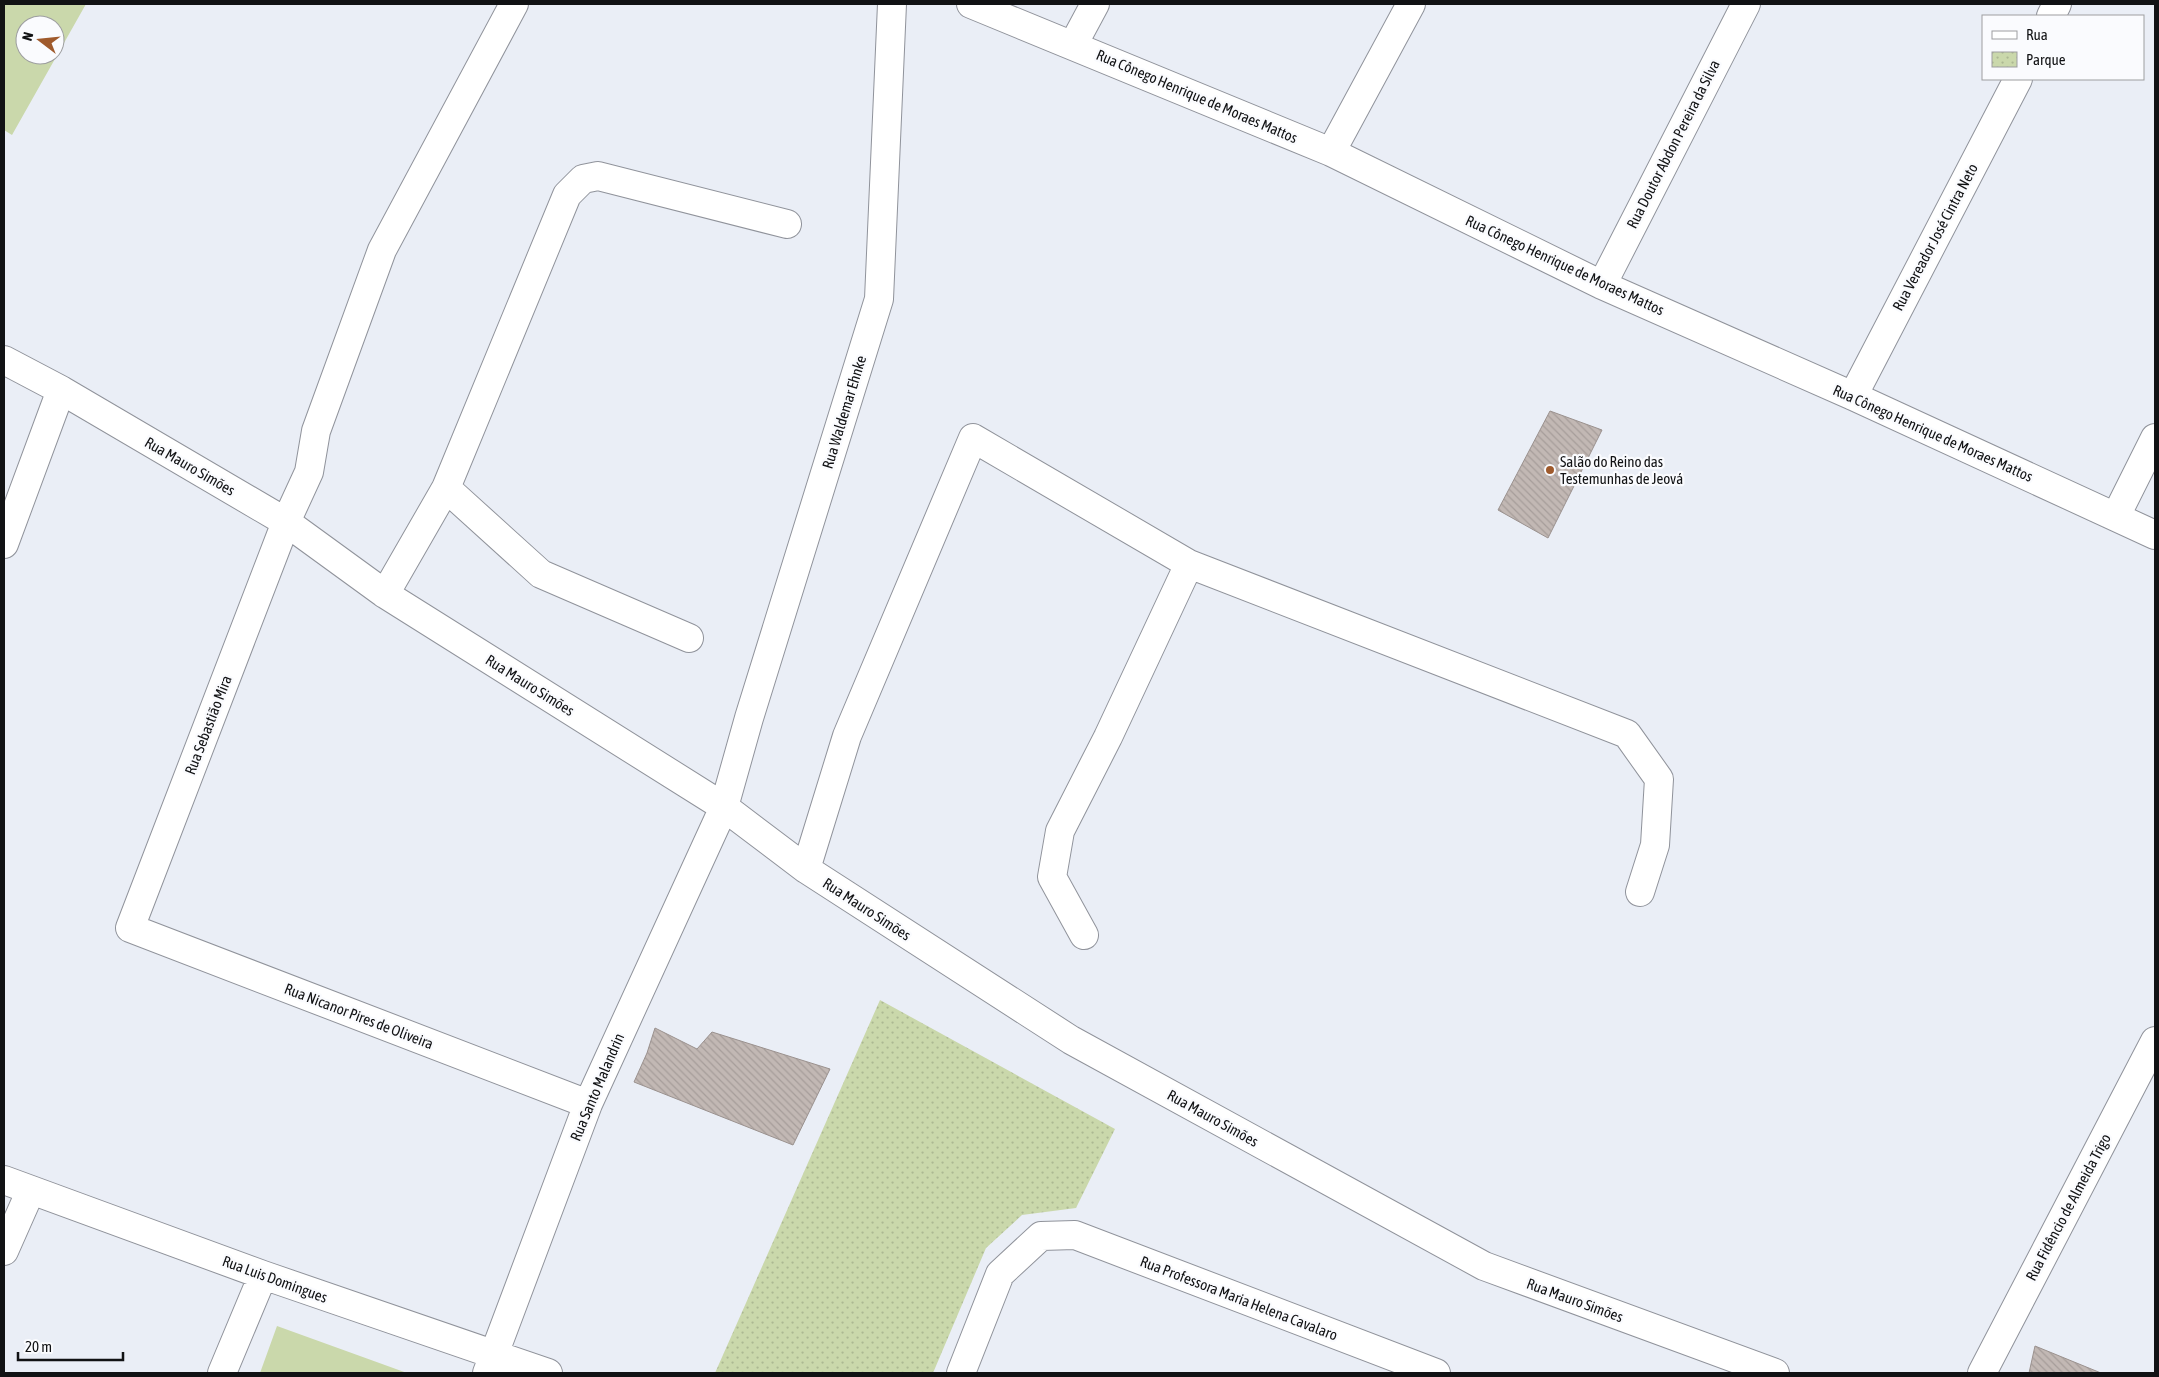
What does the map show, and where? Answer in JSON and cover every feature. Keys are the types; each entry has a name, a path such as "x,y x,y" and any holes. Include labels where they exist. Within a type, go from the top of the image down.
{"street":[{"name":"Rua Sebastião Mira","path":"130,928 286,522 309,472 316,431 382,250 514,4"},
{"name":"Rua Waldemar Ehnke","path":"724,807 749,718 879,299 892,4"},
{"name":"Rua Cônego Henrique de Moraes Mattos","path":"971,4 1331,152 1602,285 1853,396 2155,535"},
{"path":"1073,45 1095,4"},
{"path":"1331,152 1411,4"},
{"name":"Rua Doutor Abdon Pereira da Silva","path":"1602,285 1746,4"},
{"name":"Rua Vereador José Cintra Neto","path":"1853,396 2017,80"},
{"path":"385,594 446,488 567,195 583,179 598,176 788,224"},
{"name":"Rua Mauro Simões","path":"4,360 61,390 286,522 385,594 724,807 806,869 1071,1040 1484,1266 1776,1373"},
{"path":"4,544 61,390"},
{"path":"806,869 847,736 973,438 1189,564 1628,734 1659,779 1655,845 1640,892"},
{"path":"2116,516 2155,438"},
{"path":"446,488 541,574 689,638"},
{"path":"1084,935 1052,877 1060,831 1108,737 1189,564"},
{"name":"Rua Santo Malandrin","path":"490,1364 588,1104 724,807"},
{"name":"Rua Nicanor Pires de Oliveira","path":"130,928 588,1104"},
{"name":"Rua Fidêncio de Almeida Trigo","path":"1982,1373 2155,1041"},
{"name":"Rua Luis Domingues","path":"4,1180 263,1275 490,1364 548,1373"},
{"path":"4,1251 31,1190"},
{"name":"Rua Professora Maria Helena Cavalaro","path":"961,1373 1000,1274 1041,1236 1075,1235 1436,1373"},
{"path":"222,1373 263,1275"}],"green space":[{"path":"4,4 86,4 65,41 65,15 15,15 15,65 52,65 12,135 4,130"},
{"path":"880,1000 1115,1129 1076,1208 1022,1215 986,1248 933,1373 715,1373"},
{"path":"277,1326 407,1373 260,1373"}],"building":[{"name":"Salão do Reino das Testemunhas de Jeová","path":"1550,411 1602,430 1548,538 1498,510"},
{"path":"655,1028 697,1049 712,1032 830,1069 793,1145 634,1082 647,1053"},
{"path":"2035,1346 2101,1373 2029,1373"}],"place":[{"name":"Salão do Reino das Testemunhas de Jeová","path":"1550,470"}]}
